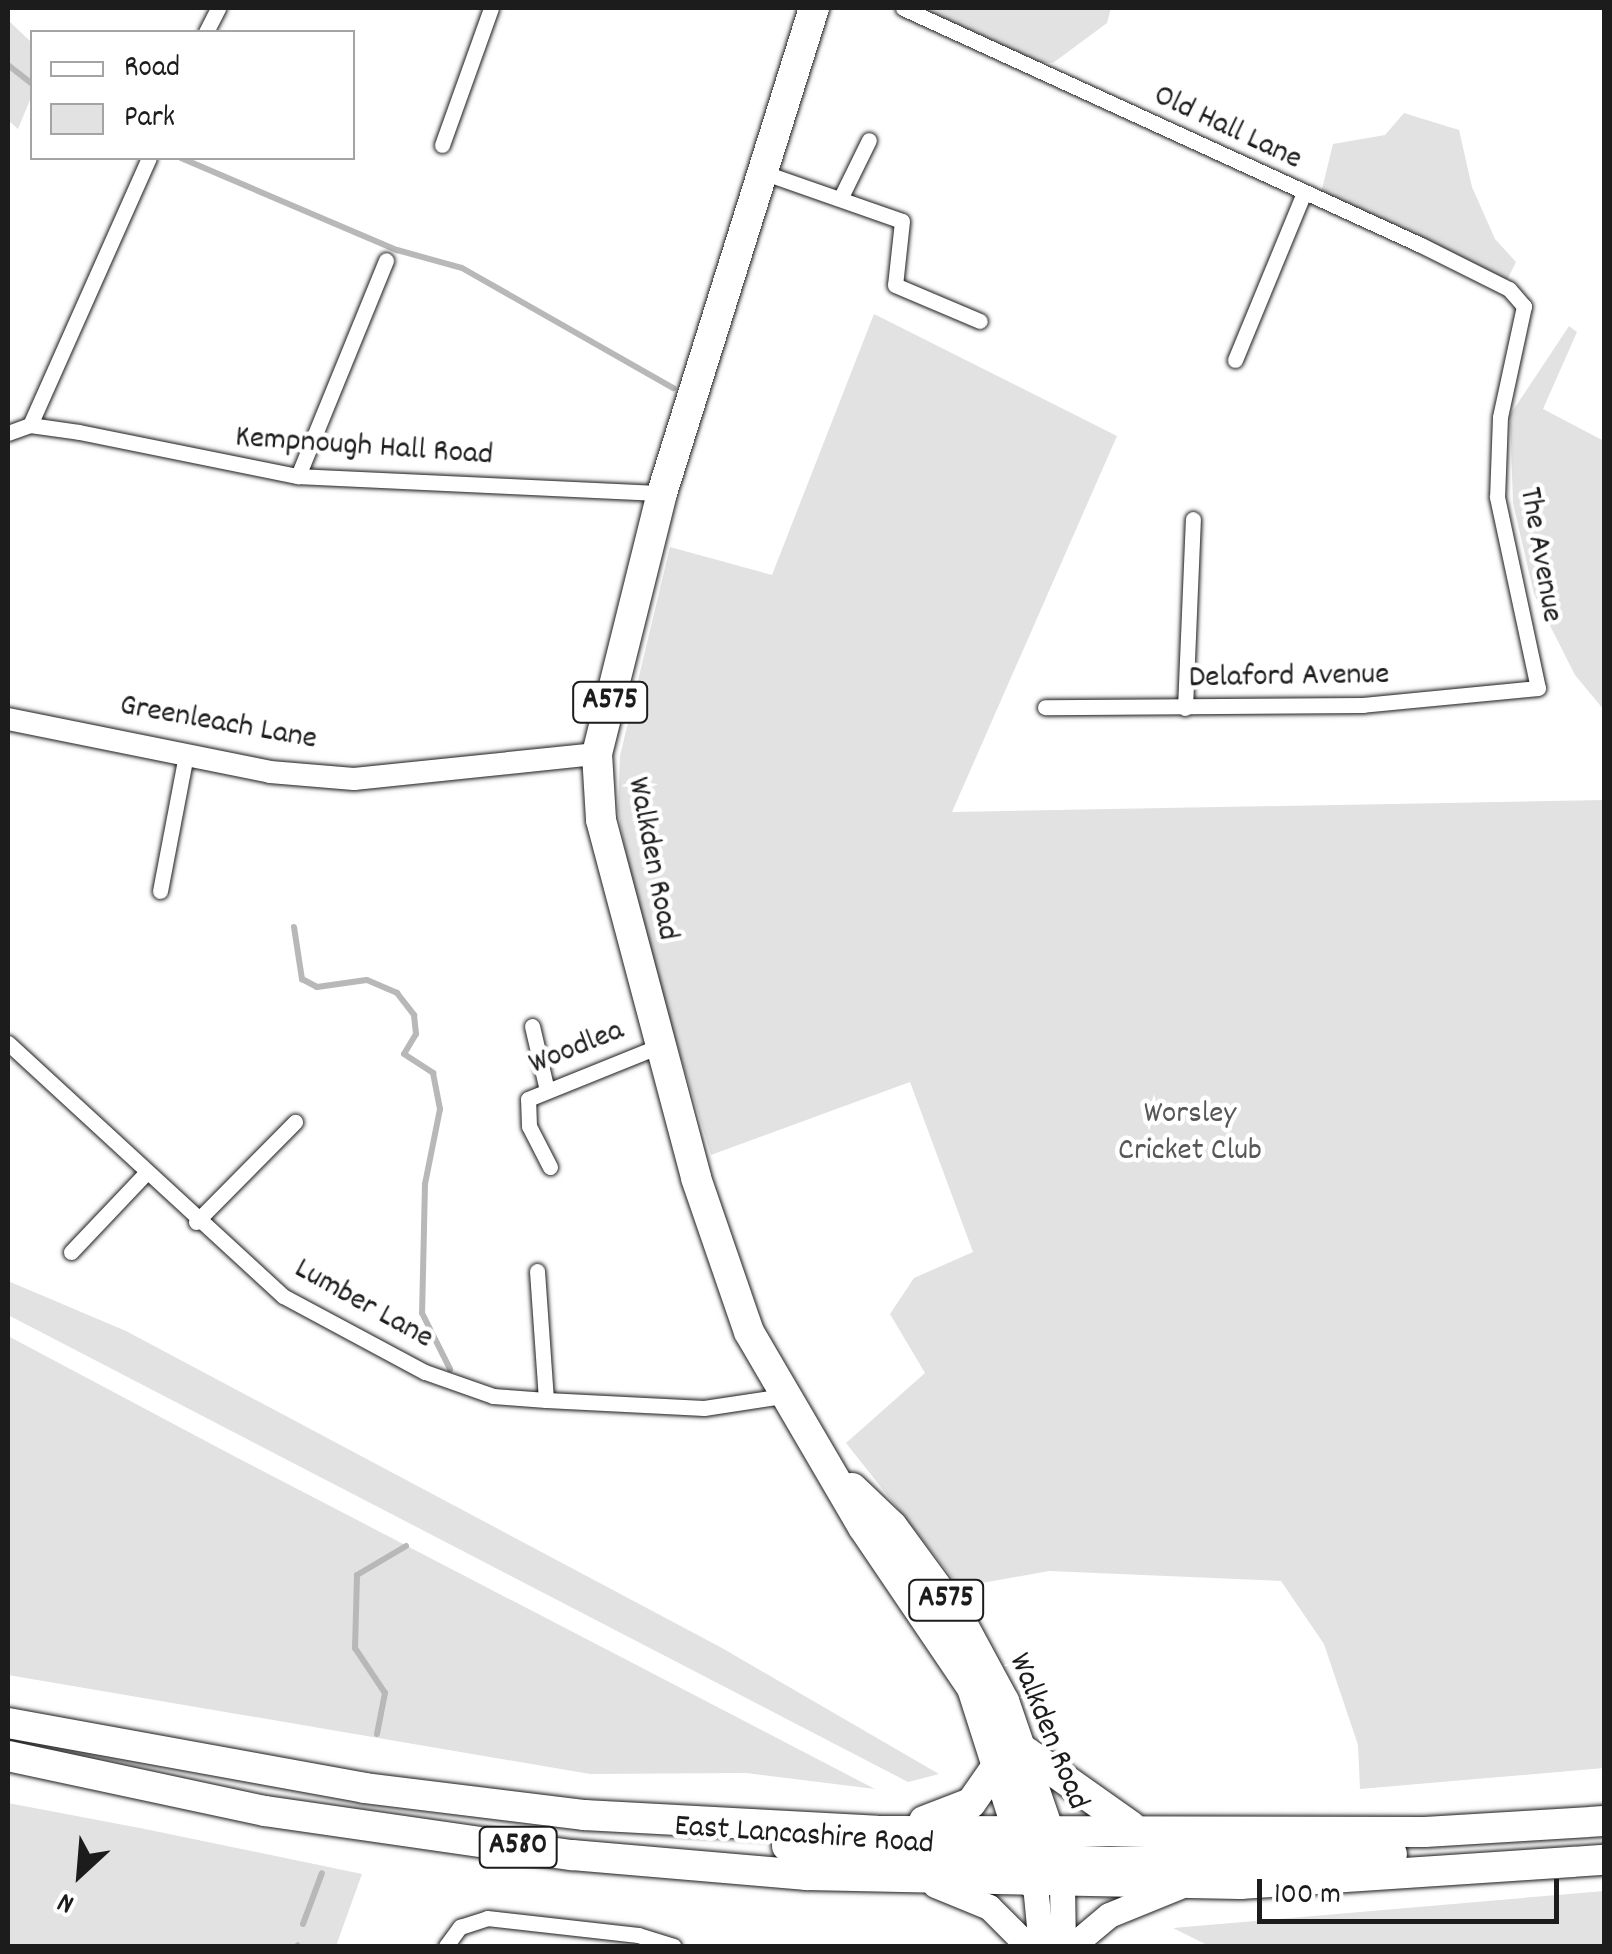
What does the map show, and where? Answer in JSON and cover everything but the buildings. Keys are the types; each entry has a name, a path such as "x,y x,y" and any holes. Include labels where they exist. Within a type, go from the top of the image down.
{"highway":[{"name":"Walkden Road","path":"814,8 662,493 597,754 601,820 659,1046 749,1332 782,1396 836,1472 892,1526 958,1616 1012,1755 1046,1872"},
{"name":"East Lancashire Road","path":"8,1723 364,1788 584,1815 877,1831 1425,1832 1604,1821"},
{"path":"877,1831 963,1808 1012,1755 1138,1830"},
{"name":"East Lancashire Road","path":"8,1756 266,1811 572,1855 924,1882 1046,1872 1184,1884 1604,1860"},
{"path":"364,1788 567,1827 1046,1872 1502,1851 1558,1863"}],"main road":[{"name":"Walkden Road","path":"1040,1946 1046,1872"},
{"name":"Walkden Road","path":"1046,1872 1064,1946"},
{"path":"924,1882 990,1907 1028,1946"},
{"path":"1072,1946 1109,1914 1184,1884"}],"street":[{"path":"442,144 491,8"},
{"name":"Old Hall Lane","path":"902,8 1509,289 1524,306"},
{"path":"842,194 869,140"},
{"path":"8,433 30,425 149,160"},
{"path":"762,172 842,194 902,221 894,285 980,322"},
{"path":"1235,360 1303,195"},
{"path":"298,476 386,260"},
{"name":"The Avenue","path":"1524,306 1500,418 1497,497 1509,575 1540,678 1534,691"},
{"name":"Kempnough Hall Road","path":"30,425 298,476 662,493"},
{"path":"1185,708 1194,519"},
{"name":"Delaford Avenue","path":"1045,707 1185,708 1534,691"},
{"name":"Greenleach Lane","path":"8,719 186,755 354,779 597,754"},
{"path":"160,892 186,755"},
{"path":"532,1026 546,1086"},
{"name":"Lumber Lane","path":"8,1043 196,1222 282,1296 348,1334 493,1396 704,1408 782,1396"},
{"name":"Woodlea","path":"550,1167 528,1112 528,1099 546,1086 659,1046"},
{"path":"196,1222 295,1122"},
{"path":"71,1252 145,1174"},
{"path":"537,1272 546,1400"},
{"path":"446,1946 460,1927 487,1918 638,1934 673,1946"}],"green space":[{"path":"923,8 1111,8 1107,23 1053,63 1034,62"},
{"path":"8,20 30,41 30,100 18,129 8,120"},
{"path":"1404,113 1459,130 1472,187 1495,239 1516,262 1507,280 1321,193 1333,144 1385,135"},
{"name":"Worsley Cricket Club","path":"874,314 1117,436 952,812 1604,800 1604,1768 1360,1789 1358,1745 1324,1644 1281,1581 1049,1571 960,1587 846,1443 925,1373 890,1314 914,1278 973,1252 910,1082 711,1155 637,914 618,810 620,756 670,547 772,575"},
{"path":"1569,326 1577,332 1543,409 1604,441 1604,710 1575,675 1534,594 1513,503 1510,415"},
{"path":"8,1281 126,1331 722,1648 939,1774 908,1782 8,1315"},
{"path":"8,1336 875,1789 746,1773 590,1774 8,1675"},
{"path":"8,1803 362,1874 336,1946 8,1946"},
{"path":"1604,1891 1604,1946 1209,1946 1173,1928"}],"waterway":[{"path":"8,65 30,82"},
{"path":"186,160 397,250 462,268 673,388"},
{"path":"294,927 302,979 317,987 367,980 397,993 414,1015 416,1034 404,1054 433,1073 440,1109 425,1184 422,1313 450,1369"},
{"path":"377,1734 385,1693 355,1648 357,1575 406,1546"},
{"path":"303,1924 322,1873"}]}
